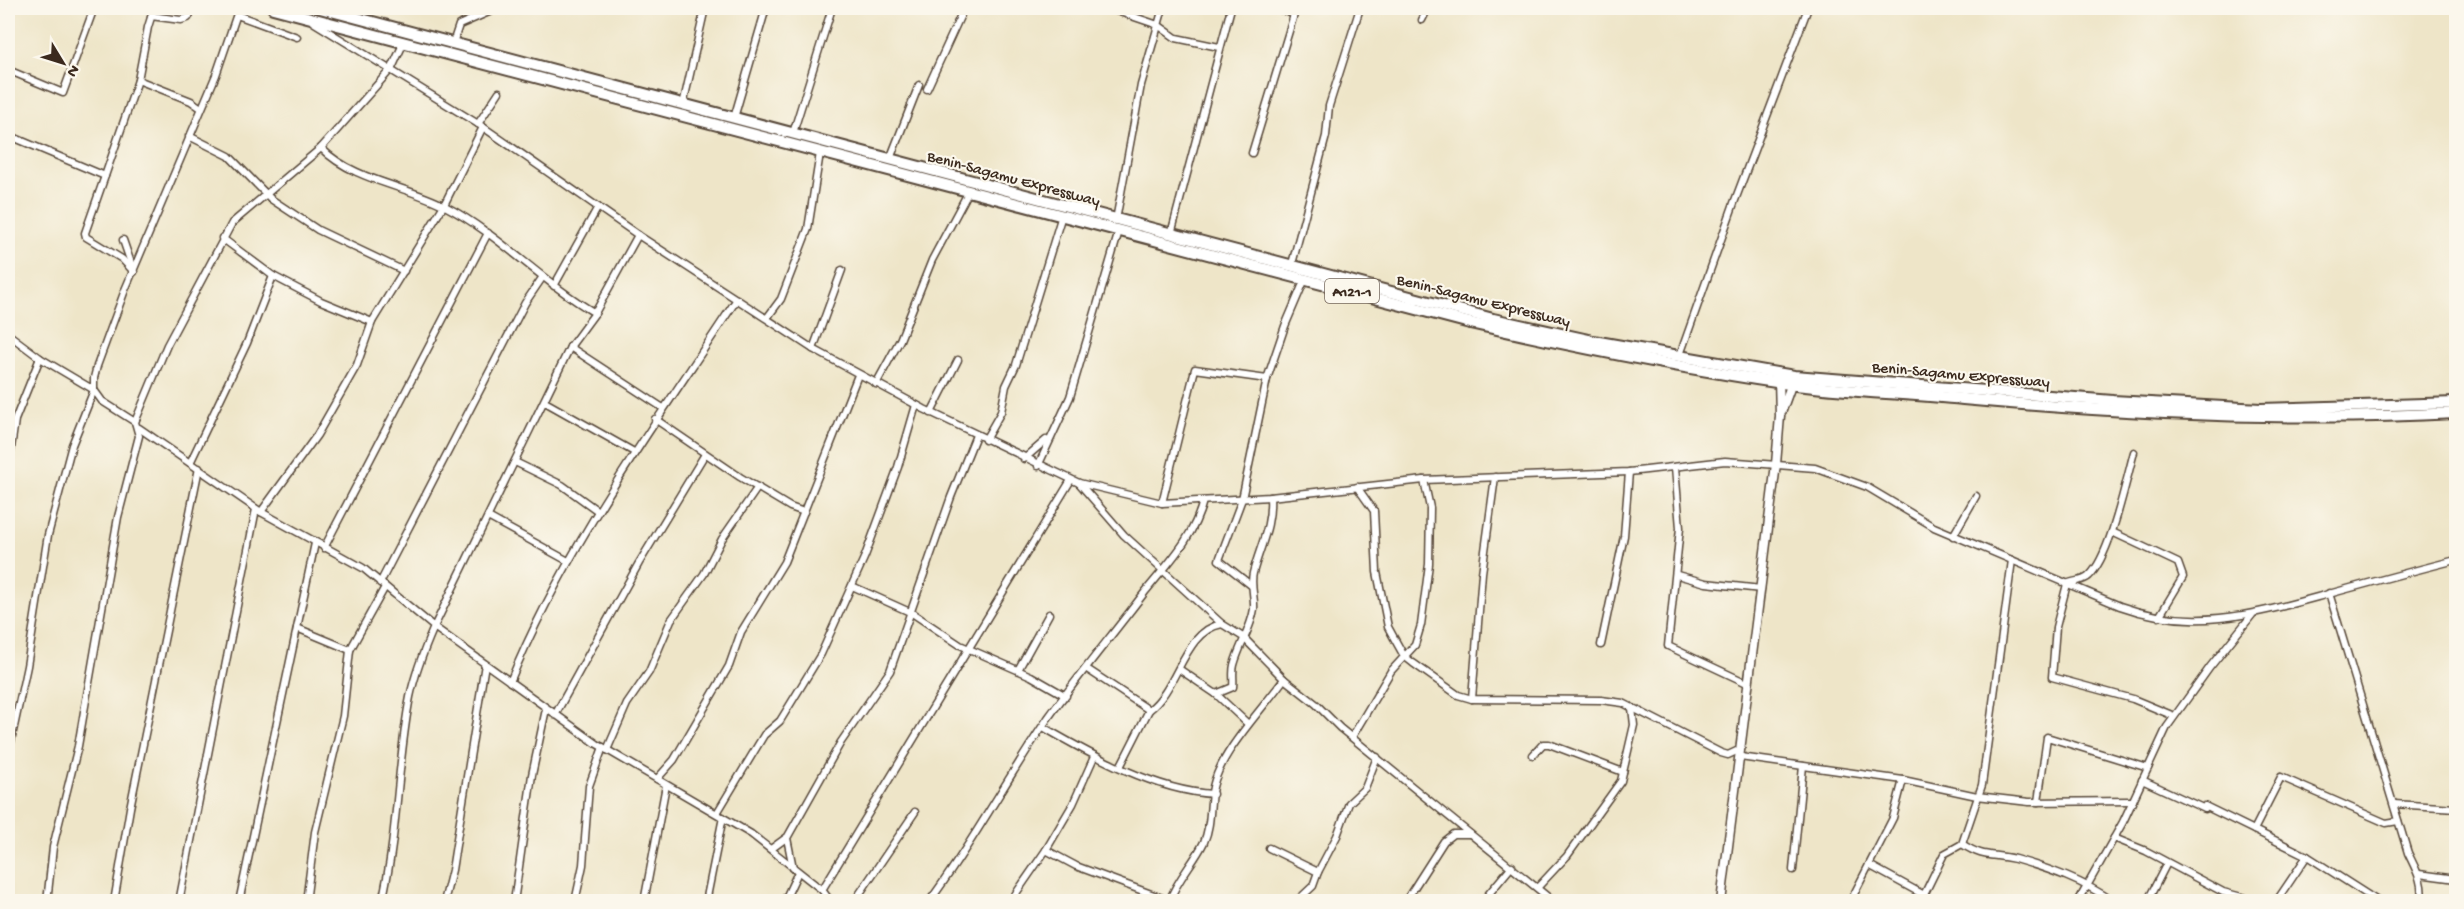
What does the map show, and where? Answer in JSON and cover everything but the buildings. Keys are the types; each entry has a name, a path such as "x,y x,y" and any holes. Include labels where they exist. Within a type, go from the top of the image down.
{"highway":[{"name":"A121-1","path":"273,8 820,153 1062,215 1117,225 1470,324 1601,353 1793,380 2050,407 2222,417 2334,417 2457,413"},
{"name":"Benin-Sagamu Expressway","path":"320,8 890,159 1117,225 1171,234 1292,264 1493,319 1593,341 1680,355 1779,378"},
{"name":"Benin-Sagamu Expressway","path":"1793,380 2261,409 2457,403"}],"street":[{"path":"8,70 63,93 94,8"},
{"path":"134,272 122,259 86,237 84,233 138,80 154,8"},
{"path":"151,16 181,20 188,18 194,8"},
{"path":"8,755 27,666 48,535 72,445 94,390 94,378 102,350 201,108 239,8"},
{"path":"453,43 459,25 498,8"},
{"path":"683,105 705,8"},
{"path":"734,118 766,8"},
{"path":"793,133 832,8"},
{"path":"927,89 964,8"},
{"path":"1108,8 1158,25 1176,38 1219,47"},
{"path":"1038,466 1049,438 1070,397 1117,225 1141,85 1163,8"},
{"path":"1171,234 1231,8"},
{"path":"1252,153 1271,95 1294,10 1276,8"},
{"path":"1292,264 1326,136 1329,106 1360,8"},
{"path":"1422,20 1428,8"},
{"path":"1680,355 1734,203 1809,8"},
{"path":"237,15 297,37"},
{"path":"302,15 481,126 638,235 813,349 931,413 1038,466 1079,483 1162,503 1270,497 1424,480 1629,471 1725,461 1815,468 1866,487 1953,536 2128,609 2159,618 2207,620 2252,615 2457,560"},
{"path":"135,422 167,345 222,238 239,216 321,148 392,69 404,42"},
{"path":"138,80 191,101 201,108"},
{"path":"890,159 919,85"},
{"path":"179,902 258,510 317,435 357,365 372,322 444,205 499,92"},
{"path":"8,135 105,176"},
{"path":"189,136 235,161 266,195 318,230 404,271"},
{"path":"321,148 342,164 361,174 444,205 488,234 542,278 595,313"},
{"path":"767,318 781,299 808,229 820,153"},
{"path":"876,384 900,340 932,260 969,191"},
{"path":"554,286 598,207"},
{"path":"985,440 1000,412 1006,386 1016,365 1062,215"},
{"path":"324,548 488,234"},
{"path":"382,902 389,867 410,695 420,661 434,627 570,347 595,313 638,235"},
{"path":"222,238 273,276 372,322"},
{"path":"123,240 134,272"},
{"path":"813,349 842,270"},
{"path":"190,463 247,343 273,276"},
{"path":"306,902 315,832 344,716 350,650 525,303 542,278"},
{"path":"1252,586 1219,560 1242,499 1267,379 1285,326 1305,279"},
{"path":"510,682 568,561 663,408 737,299"},
{"path":"8,334 40,358 94,390 102,401 135,422 139,429 258,510 324,548 349,559 434,627 605,749 720,815 771,849 822,890 831,902"},
{"path":"570,347 663,408"},
{"path":"8,470 15,420 40,358"},
{"path":"931,413 958,360"},
{"path":"1162,503 1196,369 1267,379"},
{"path":"657,779 674,760 729,666 741,632 784,562 858,375"},
{"path":"1721,902 1776,464 1780,416 1779,378"},
{"path":"1780,416 1793,380"},
{"path":"545,402 634,453"},
{"path":"706,902 720,815 764,735 780,721 821,654 852,586 898,466 916,405"},
{"path":"656,419 705,454 790,507 804,512"},
{"path":"47,902 53,847 78,746 118,517 139,429"},
{"path":"771,849 787,837 841,742 890,671 951,497 976,435"},
{"path":"1024,459 1049,438"},
{"path":"2067,584 2090,576 2112,532 2134,452"},
{"path":"555,715 639,563 705,454"},
{"path":"515,462 562,485 598,511"},
{"path":"1675,466 1680,528 1668,646 1749,684"},
{"path":"114,902 130,808 199,468"},
{"path":"1601,645 1624,536 1629,471"},
{"path":"1472,699 1482,573 1494,477"},
{"path":"822,890 1071,480"},
{"path":"1352,737 1382,686 1415,645 1421,625 1429,564 1430,508 1424,480"},
{"path":"1079,483 1124,535 1222,624 1243,637 1284,679 1554,902"},
{"path":"575,902 583,865 589,786 605,749 627,704 649,672 671,620 704,574 722,539 758,487"},
{"path":"1357,487 1374,511 1377,572 1388,627 1404,656 1458,696 1472,699 1601,700 1632,708 1728,755 1740,753 1803,766 1903,780 1977,796 2038,802 2132,801"},
{"path":"1953,536 1976,496"},
{"path":"1216,694 1233,687 1233,667 1243,645 1243,637 1254,608 1252,586 1254,568 1270,522 1270,497"},
{"path":"929,902 956,866 1043,727 1190,536 1203,501"},
{"path":"488,517 568,561"},
{"path":"2112,532 2178,564 2183,577 2159,618"},
{"path":"239,902 315,543"},
{"path":"1924,895 1944,854 1962,844 1982,785 2012,560"},
{"path":"1677,575 1706,583 1761,589"},
{"path":"2067,584 2056,627 2052,677 2133,699 2175,716"},
{"path":"852,586 912,613 968,649 1018,670 1066,696"},
{"path":"2329,593 2408,853 2419,874 2423,890 2421,902"},
{"path":"1018,670 1049,615"},
{"path":"2078,902 2114,838 2175,716 2210,667 2252,615"},
{"path":"1120,767 1149,710 1179,669 1196,638 1209,627 1222,624"},
{"path":"297,628 350,650"},
{"path":"444,902 452,870 485,664"},
{"path":"1087,669 1149,710"},
{"path":"1179,669 1216,694 1248,724"},
{"path":"1046,850 1076,866 1169,901 1173,888 1204,842 1211,818 1213,787 1224,764 1248,724 1284,679"},
{"path":"1538,887 1568,856 1621,781 1634,725 1632,708"},
{"path":"514,902 532,775 546,709"},
{"path":"1043,727 1094,757 1134,774 1213,794"},
{"path":"2038,802 2047,737 2148,768"},
{"path":"1533,755 1543,744 1549,744 1623,772"},
{"path":"1010,902 1046,850 1073,804 1094,757"},
{"path":"1296,902 1313,886 1337,836 1349,802 1365,788 1377,757"},
{"path":"1793,870 1803,766"},
{"path":"2254,830 2281,777 2386,823 2398,821"},
{"path":"1849,902 1893,818 1903,780"},
{"path":"2142,780 2307,856 2379,902"},
{"path":"644,902 666,785"},
{"path":"2394,804 2457,808"},
{"path":"854,902 915,812"},
{"path":"1405,902 1444,840 1453,834 1471,834"},
{"path":"784,902 796,870 787,837"},
{"path":"2114,838 2223,892 2260,902"},
{"path":"1962,844 1979,855 2013,859 2088,884 2114,902"},
{"path":"1269,848 1318,872"},
{"path":"2276,902 2307,856"},
{"path":"2147,902 2167,863"},
{"path":"1870,864 1924,895 1928,902"},
{"path":"1482,902 1512,866"},
{"path":"2419,874 2457,879"}]}
